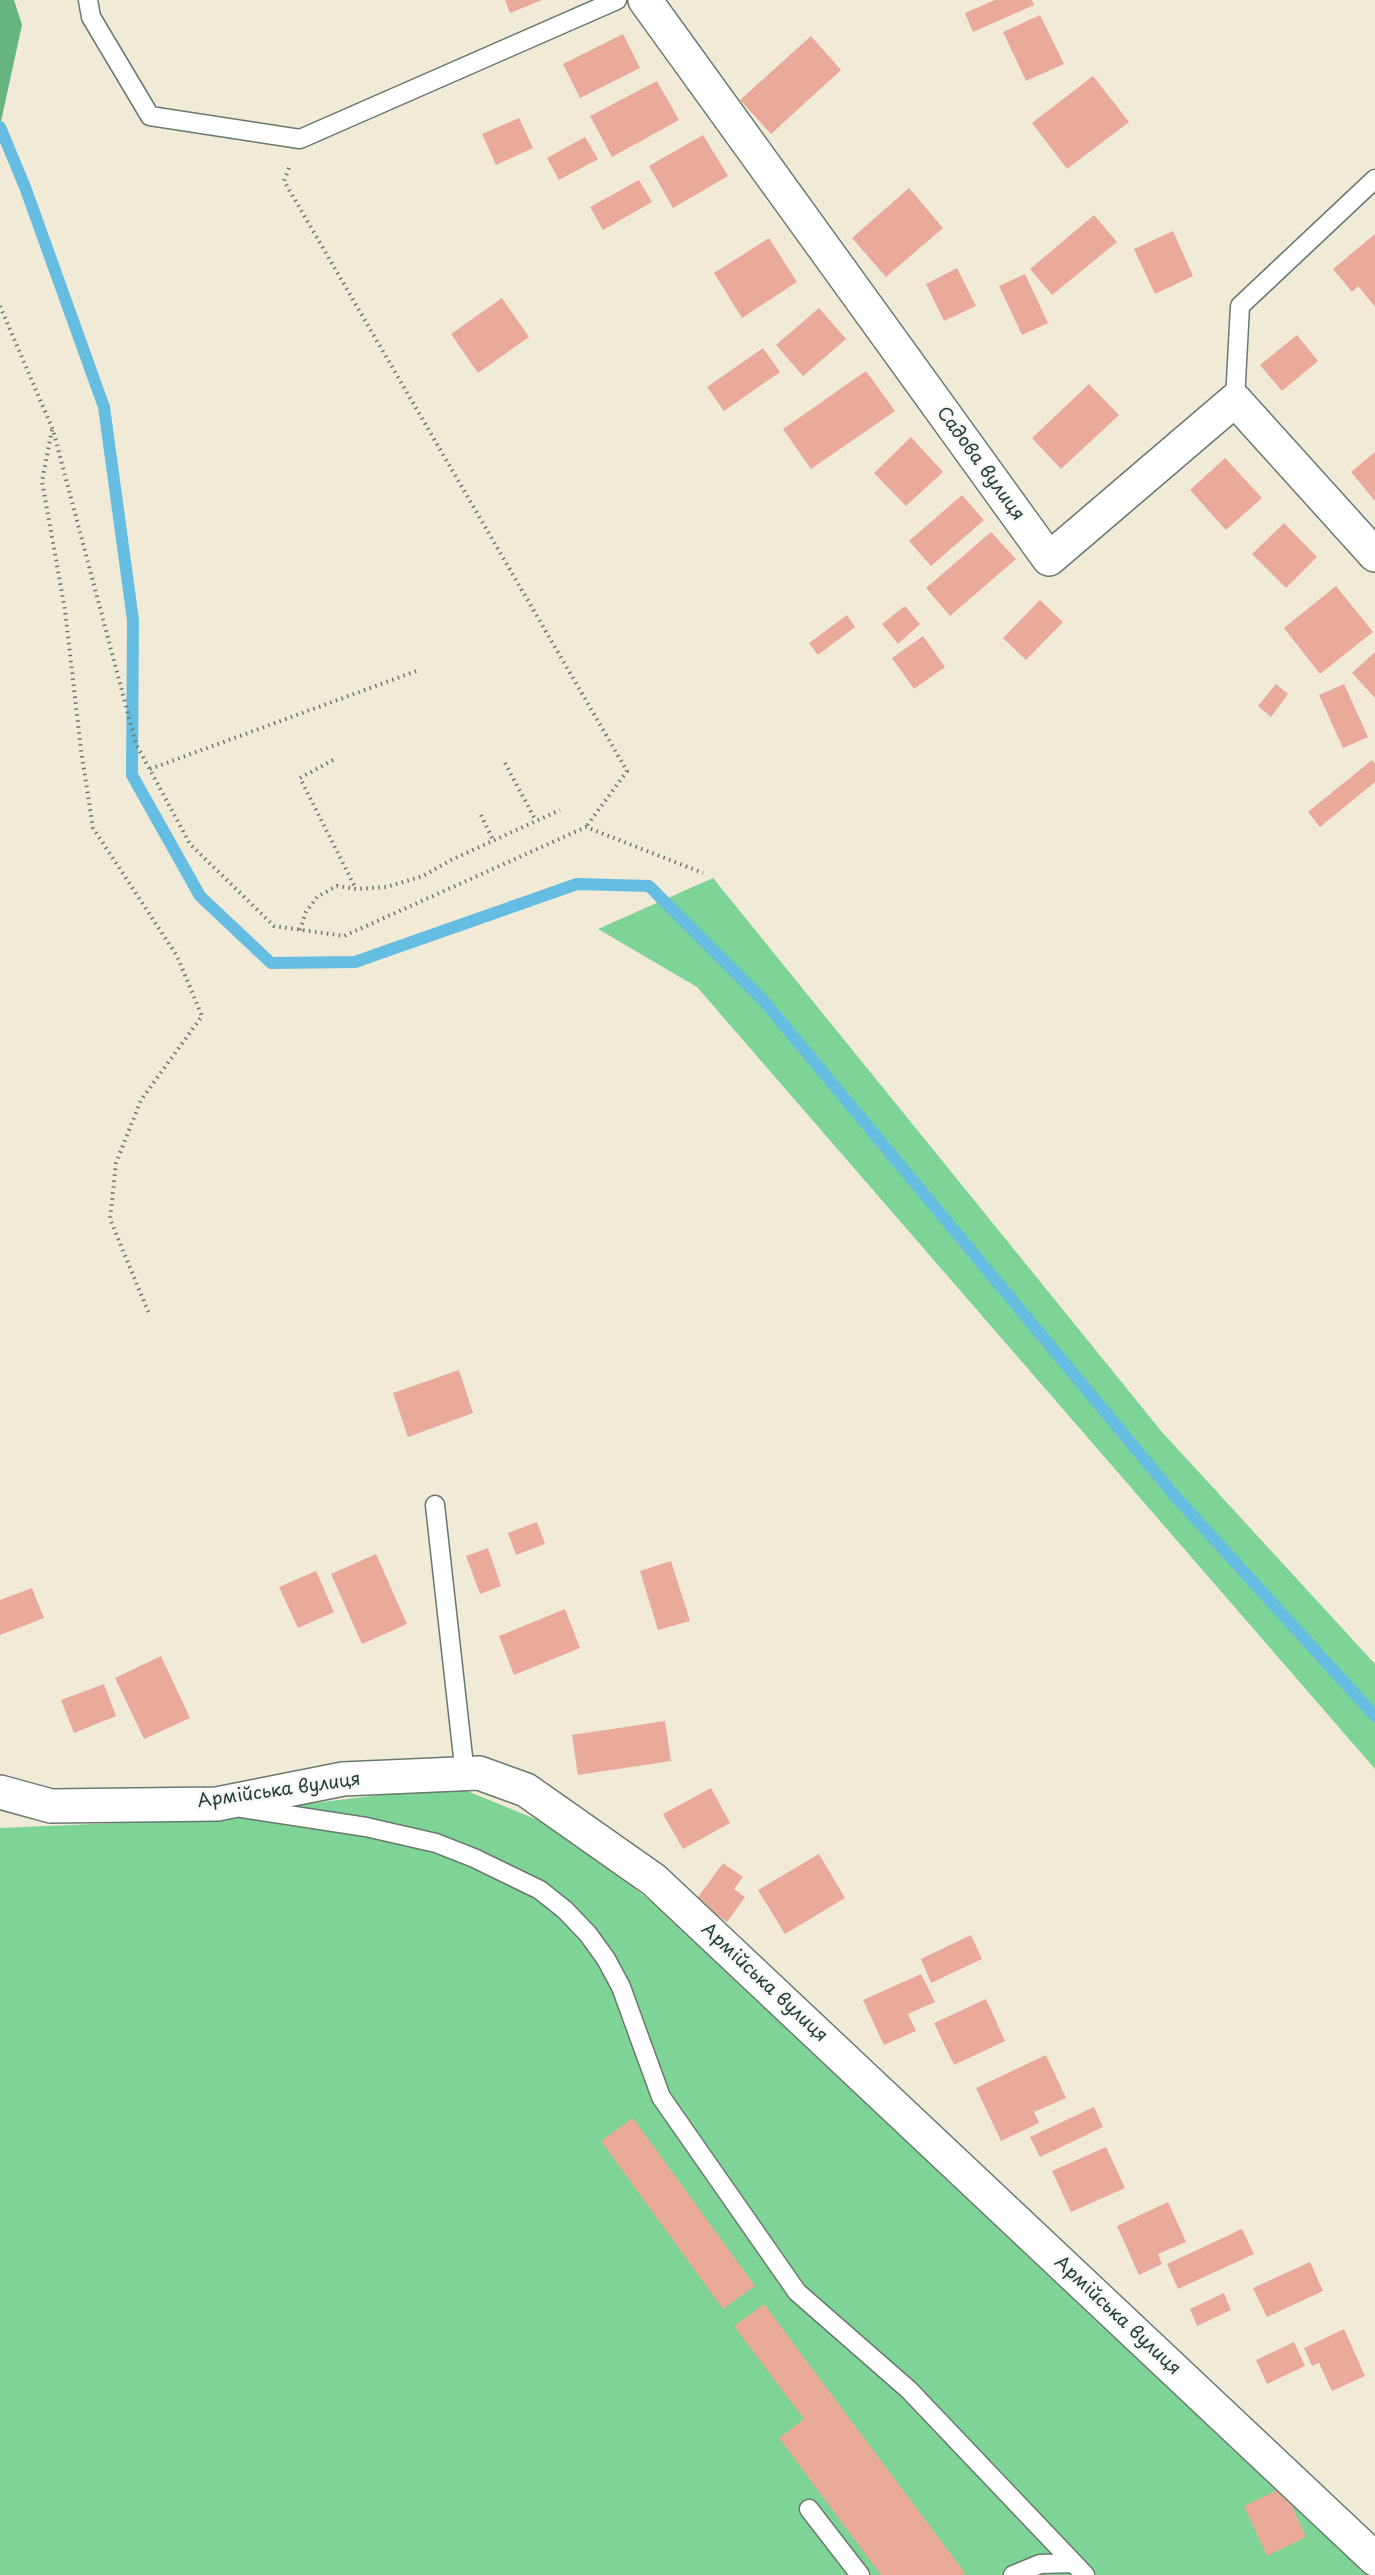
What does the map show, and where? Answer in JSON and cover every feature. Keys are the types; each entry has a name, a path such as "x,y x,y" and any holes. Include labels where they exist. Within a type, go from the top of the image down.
{"street":[{"name":"Садова вулиця","path":"645,0 1049,559 1236,400"},
{"path":"1236,400 1375,555"},
{"name":"Армійська вулиця","path":"0,1792 51,1806 217,1804 343,1779 479,1773 526,1790 654,1880 1375,2559"}],"lane":[{"path":"88,0 91,16 150,116 300,139 617,0"},
{"path":"1236,400 1240,306 1375,179"},
{"path":"435,1505 465,1775"},
{"path":"217,1804 366,1827 436,1843 474,1858 540,1890 565,1910 588,1934 606,1959 621,1987 661,2097 796,2292 909,2390 1079,2569"},
{"path":"809,2509 860,2575"},
{"path":"1013,2575 1040,2564 1079,2569"}],"path":[{"path":"0,306 52,430 136,744 190,844 274,926 344,936 586,827 627,771 284,181 300,139"},
{"path":"52,430 42,481 65,610 81,750 93,828 177,956 201,1016 141,1100 116,1163 111,1219 150,1316"},
{"path":"150,769 419,670"},
{"path":"333,760 300,778 356,889"},
{"path":"505,763 536,821"},
{"path":"300,930 306,912 317,897 337,886 356,889 387,887 423,876 493,840 560,810"},
{"path":"481,815 493,840"},
{"path":"586,827 703,873"}],"green space":[{"path":"0,0 14,0 22,25 0,126"},
{"path":"713,878 1162,1432 1375,1664 1375,1769 697,987 598,929"},
{"path":"455,1786 555,1827 719,1954 1375,2570 1375,2575 0,2575 0,1828 165,1821"}],"building":[{"path":"505,0 542,0 510,13"},
{"path":"995,0 1032,0 1034,5 973,32 965,13"},
{"path":"1040,15 1064,64 1026,81 1003,32"},
{"path":"623,34 640,68 580,98 563,64"},
{"path":"811,36 841,70 771,134 740,100"},
{"path":"1093,76 1129,122 1067,169 1032,123"},
{"path":"657,81 679,120 612,157 590,116"},
{"path":"519,118 533,148 496,165 482,134"},
{"path":"703,135 728,176 673,208 649,166"},
{"path":"585,137 598,159 559,180 547,158"},
{"path":"639,180 652,202 603,230 590,207"},
{"path":"909,188 943,228 886,277 852,238"},
{"path":"1094,215 1117,242 1052,295 1030,269"},
{"path":"1173,231 1193,276 1155,294 1134,249"},
{"path":"1375,234 1375,307 1358,286 1352,292 1333,269"},
{"path":"769,238 797,282 742,318 714,273"},
{"path":"957,268 976,306 944,321 926,284"},
{"path":"1025,274 1048,323 1022,335 999,286"},
{"path":"502,298 529,337 478,373 451,334"},
{"path":"819,308 846,339 803,376 776,345"},
{"path":"1297,335 1318,361 1282,391 1260,365"},
{"path":"763,348 780,372 724,411 707,387"},
{"path":"866,371 895,411 811,469 783,429"},
{"path":"1089,384 1119,415 1061,469 1032,438"},
{"path":"911,437 943,472 906,506 874,473"},
{"path":"1375,452 1375,501 1351,472"},
{"path":"1225,458 1262,498 1226,530 1190,490"},
{"path":"962,495 984,520 931,566 909,541"},
{"path":"1284,523 1317,557 1286,588 1252,554"},
{"path":"991,532 1016,559 950,616 926,588"},
{"path":"1336,586 1373,632 1320,674 1284,628"},
{"path":"1040,600 1063,622 1026,660 1003,638"},
{"path":"905,606 920,624 898,644 882,624"},
{"path":"847,615 855,627 818,655 809,643"},
{"path":"923,636 945,667 914,689 892,658"},
{"path":"1375,652 1375,698 1352,673"},
{"path":"1276,684 1288,694 1271,717 1258,706"},
{"path":"1344,684 1368,737 1343,748 1319,695"},
{"path":"1372,760 1375,764 1375,782 1320,827 1308,812"},
{"path":"459,1370 473,1413 408,1437 393,1393"},
{"path":"537,1522 545,1544 516,1555 508,1533"},
{"path":"488,1548 501,1586 480,1594 466,1556"},
{"path":"376,1554 407,1624 362,1644 331,1574"},
{"path":"671,1561 690,1621 658,1630 640,1571"},
{"path":"316,1571 334,1612 298,1628 279,1587"},
{"path":"32,1588 44,1618 0,1635 0,1600"},
{"path":"565,1609 580,1648 514,1675 499,1636"},
{"path":"161,1656 190,1718 144,1739 115,1678"},
{"path":"104,1684 116,1716 74,1733 61,1700"},
{"path":"665,1721 671,1761 578,1775 572,1735"},
{"path":"711,1788 730,1823 683,1849 663,1814"},
{"path":"819,1854 845,1898 785,1934 758,1890"},
{"path":"723,1863 743,1877 734,1889 745,1897 727,1922 696,1900"},
{"path":"971,1935 982,1959 931,1983 921,1959"},
{"path":"921,1974 935,2002 908,2014 916,2031 884,2045 863,2000"},
{"path":"986,1999 1005,2041 954,2065 934,2023"},
{"path":"1046,2055 1066,2098 1034,2112 1039,2123 1001,2141 976,2088"},
{"path":"1094,2107 1103,2127 1040,2157 1030,2137"},
{"path":"633,2118 755,2286 723,2309 601,2141"},
{"path":"1106,2147 1125,2188 1071,2212 1052,2171"},
{"path":"1168,2202 1186,2242 1158,2254 1162,2264 1139,2275 1117,2226"},
{"path":"1242,2229 1254,2254 1178,2289 1167,2264"},
{"path":"1310,2262 1323,2291 1267,2317 1253,2288"},
{"path":"1224,2293 1231,2310 1197,2326 1190,2309"},
{"path":"764,2304 965,2573 963,2575 881,2575 779,2438 804,2419 734,2326"},
{"path":"1344,2329 1365,2376 1332,2391 1319,2363 1312,2366 1304,2348"},
{"path":"1294,2342 1305,2366 1267,2384 1256,2360"},
{"path":"1284,2487 1306,2537 1267,2556 1244,2506"}],"waterway":[{"path":"0,127 25,187 104,407 133,620 132,775 200,896 271,963 355,962 577,884 649,886 763,1000 1175,1496 1375,1716"}]}
